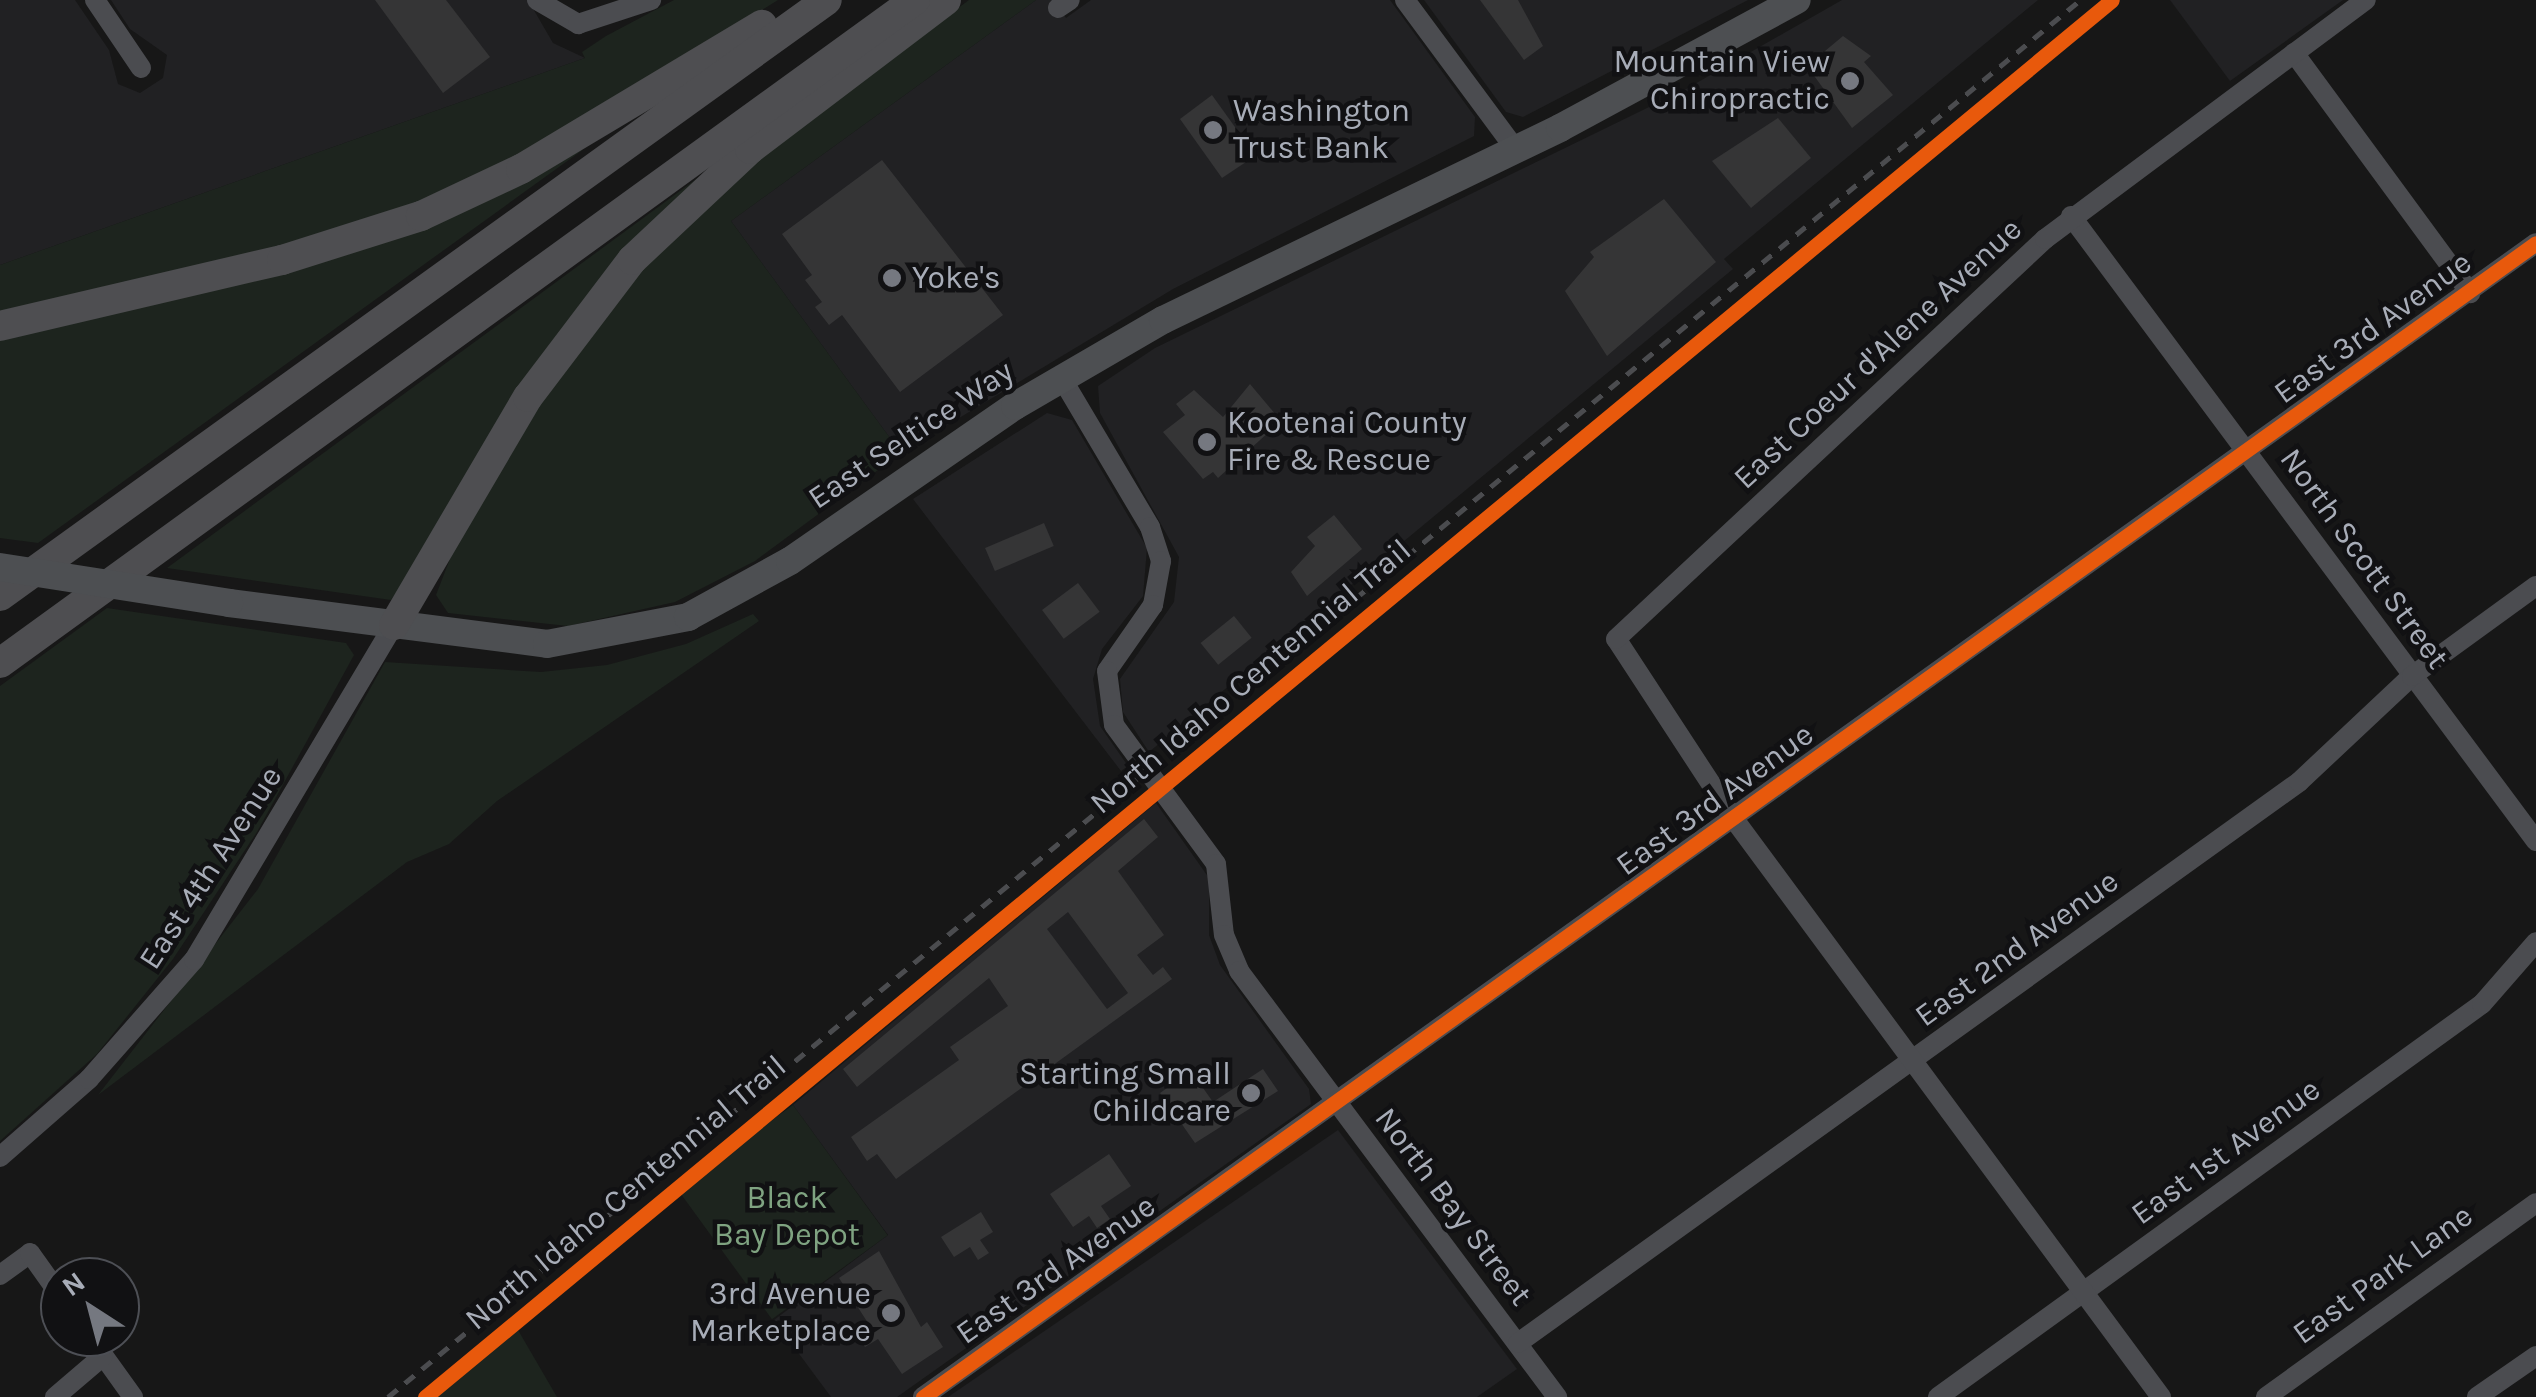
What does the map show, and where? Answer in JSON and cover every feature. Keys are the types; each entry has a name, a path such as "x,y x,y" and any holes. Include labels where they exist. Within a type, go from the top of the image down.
{"highway":[{"path":"0,326 338,245 436,210 591,130 803,0"},
{"path":"0,596 827,0"},
{"path":"0,663 915,0"},
{"path":"394,624 528,397 632,260 750,149 946,0"}],"main road":[{"name":"East Seltice Way","path":"0,566 229,603 547,644 688,616 790,561 1061,378 1218,291 1516,150 1796,0"}],"street":[{"path":"95,0 141,68"},
{"path":"537,0 578,24 651,0"},
{"path":"574,0 578,24"},
{"path":"1405,0 1516,150"},
{"name":"East Coeur d'Alene Avenue","path":"1734,819 1616,639 2071,216 2366,0"},
{"path":"2294,53 2470,292"},
{"name":"North Scott Street","path":"2071,216 2536,842"},
{"name":"East 3rd Avenue","path":"923,1397 2536,244"},
{"name":"North Bay Street","path":"1061,378 1147,522 1161,562 1153,605 1106,671 1108,712 1216,864 1224,935 1239,971 1557,1397"},
{"name":"East 2nd Avenue","path":"1518,1343 2299,782 2412,676 2536,586"},
{"name":"East 4th Avenue","path":"0,1157 89,1080 194,960 394,624"},
{"path":"1734,819 2161,1397"},
{"name":"East 1st Avenue","path":"1938,1397 2482,1004 2536,942"},
{"name":"East Park Lane","path":"2266,1397 2536,1202"},
{"path":"0,1275 30,1253 40,1267"},
{"path":"2477,1397 2536,1356"},
{"path":"55,1397 102,1357"},
{"path":"104,1357 133,1397"}],"shaded area":[{"path":"0,0 75,0 109,50 118,84 140,93 163,78 167,55 130,29 111,0 528,0 553,43 585,58 0,265"},
{"path":"1036,0 1052,0 1066,18 1091,0 1390,0 1475,117 1474,136 1173,289 901,453 731,221"},
{"path":"1424,0 1748,0 1523,117 1506,112"},
{"path":"1842,0 2038,0 1724,259 1733,269 1149,752 1123,712 1120,679 1174,602 1179,557 1100,413 1098,386 1155,348 1686,89"},
{"path":"2170,0 2343,0 2230,81"},
{"path":"1047,413 1072,420 1147,548 1143,596 1102,649 1093,679 1100,726 1128,766 1121,771 913,499"},
{"path":"1156,803 1209,878 1209,935 1220,965 1309,1089 1311,1104 897,1397 831,1397 774,1320 888,1235 793,1105"},
{"path":"1338,1130 1517,1369 1477,1397 948,1397"}],"green space":[{"path":"674,0 778,0 546,144 387,220 0,314 0,265 585,58 582,52 606,36"},
{"path":"969,0 1036,0 731,221 901,453 755,561 675,602 568,626 448,613 436,595 460,533 554,370 608,303 754,160"},
{"path":"584,149 38,543 0,538 0,336 495,195"},
{"path":"699,177 391,600 167,568"},
{"path":"107,608 346,643 354,655 257,832 173,959 97,1054 0,1141 0,686"},
{"path":"753,614 759,621 497,801 449,844 407,862 98,1095 258,889 385,662 541,672 607,665 686,644"},
{"name":"Black Bay Depot","path":"793,1105 888,1235 772,1319 677,1189"},
{"path":"518,1330 557,1397 433,1397 505,1337"}],"building":[{"path":"375,0 446,0 490,57 443,93"},
{"path":"1480,0 1518,0 1543,46 1524,60"},
{"name":"Mountain View Chiropractic","path":"1843,36 1871,56 1864,62 1893,95 1852,128 1807,66"},
{"name":"Washington Trust Bank","path":"1212,95 1250,148 1249,160 1222,178 1180,119"},
{"path":"1778,118 1811,158 1751,208 1712,161"},
{"name":"Yoke's","path":"882,160 1003,315 900,392 842,315 829,325 815,307 822,302 805,280 812,275 782,234"},
{"path":"1664,199 1716,262 1607,356 1565,291 1594,257 1590,252"},
{"name":"Kootenai County Fire & Rescue","path":"1250,384 1281,421 1218,478 1213,472 1203,479 1163,432 1185,415 1176,404 1194,390 1223,417"},
{"path":"1334,515 1362,549 1307,596 1291,572 1315,546 1307,537"},
{"path":"1044,523 1054,546 995,571 985,548"},
{"path":"1078,583 1100,612 1064,639 1042,610"},
{"path":"1234,616 1252,638 1218,665 1201,643"},
{"path":"1144,819 1158,837 1118,871 1164,935 1137,955 1153,975 1163,967 1172,979 896,1179 877,1154 867,1161 851,1137 959,1060 950,1047 1008,1006 989,978 857,1087 843,1069","holes":["1068,912 1128,993 1107,1009 1047,929"]},
{"path":"1263,1069 1278,1091 1195,1143 1160,1093 1191,1071 1213,1102"},
{"path":"1109,1154 1131,1186 1101,1206 1110,1219 1097,1228 1089,1216 1073,1227 1050,1194"},
{"path":"981,1212 993,1232 980,1240 989,1253 978,1260 970,1247 954,1257 941,1237"},
{"name":"3rd Avenue Marketplace","path":"879,1251 921,1327 927,1322 943,1347 902,1374 878,1339 865,1347 855,1332 868,1323 839,1278"}],"railway":[{"path":"388,1397 2080,0"}],"cycle path":[{"name":"North Idaho Centennial Trail","path":"425,1397 2112,0"},
{"path":"923,1397 2536,243"}],"place":[{"name":"Mountain View Chiropractic","path":"1850,81"},
{"name":"Washington Trust Bank","path":"1213,130"},
{"name":"Yoke's","path":"892,278"},
{"name":"Kootenai County Fire & Rescue","path":"1207,442"},
{"name":"Starting Small Childcare","path":"1251,1093"},
{"name":"3rd Avenue Marketplace","path":"891,1313"}]}
